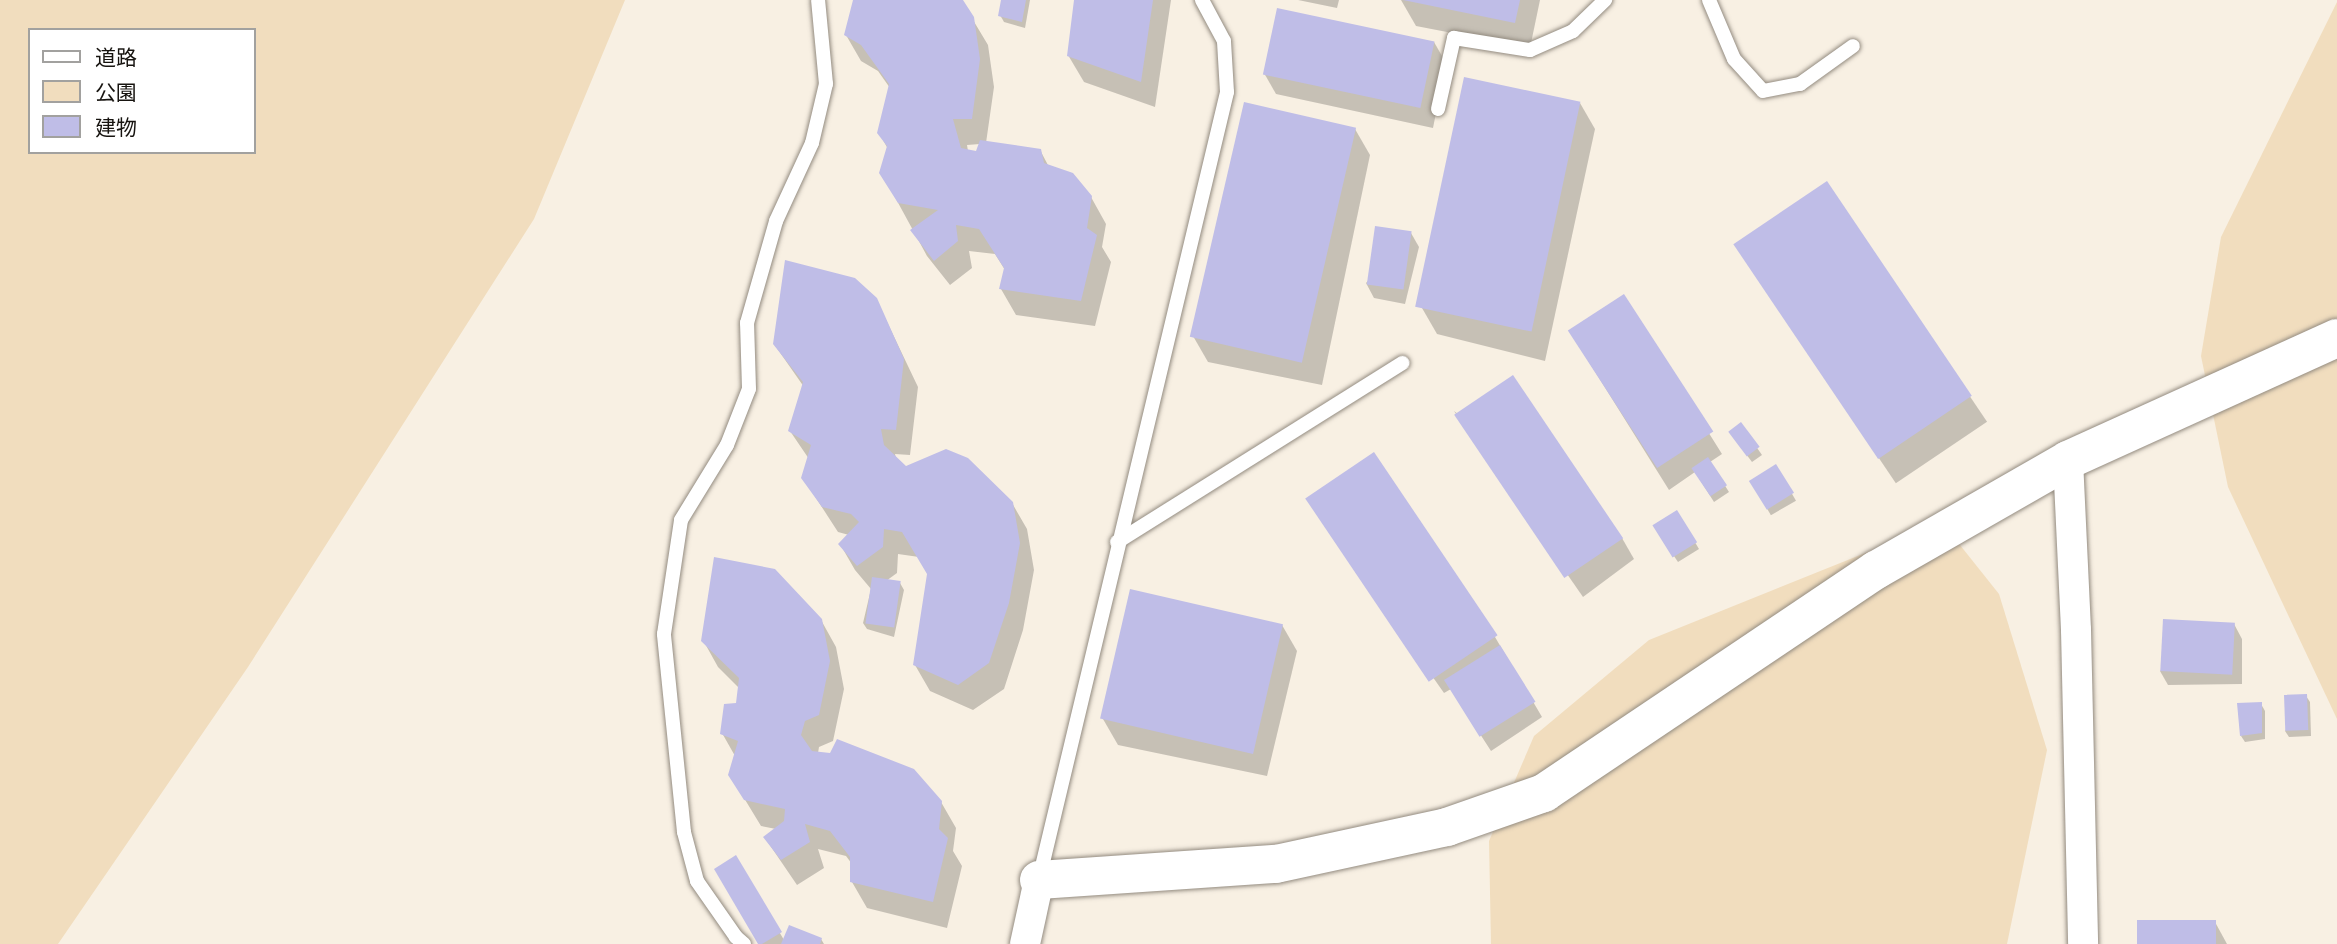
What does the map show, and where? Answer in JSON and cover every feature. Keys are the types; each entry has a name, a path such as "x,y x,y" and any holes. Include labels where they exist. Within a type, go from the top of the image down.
{"street":[{"path":"1025,944 1039,880 1276,864 1447,827 1544,793 1876,570 2068,460 2337,338"},
{"path":"2068,460 2076,631 2083,944"}],"lane":[{"path":"744,944 696,881 684,832 664,634 681,520 727,445 749,389 747,323 776,221 812,143 826,84 818,0"},
{"path":"1039,880 1117,542 1227,92 1224,41 1202,0"},
{"path":"1438,108 1454,38 1530,50 1573,31 1605,0"},
{"path":"1709,0 1734,59 1763,91 1800,84 1853,46"},
{"path":"1117,542 1402,363"}],"green space":[{"path":"0,0 625,0 534,219 248,667 58,944 0,944"},
{"path":"2337,2 2337,719 2228,487 2201,356 2221,237"},
{"path":"1905,537 1960,545 1999,594 2047,750 2007,944 1491,944 1489,841 1534,736 1649,640"}],"building":[{"path":"853,0 963,0 974,17 980,59 972,119 953,119 961,148 976,151 980,140 1041,149 1044,163 1073,173 1092,196 1087,228 1097,235 1081,301 999,289 1004,268 979,229 956,225 958,241 934,261 910,230 938,210 898,203 879,173 887,146 877,133 889,84 861,45 844,35"},
{"path":"1001,0 1026,0 1022,22 998,16"},
{"path":"1074,0 1153,0 1141,82 1067,56"},
{"path":"1403,0 1520,0 1515,23"},
{"path":"1277,8 1434,41 1420,108 1263,75"},
{"path":"1464,77 1580,102 1532,332 1415,307"},
{"path":"1244,102 1356,128 1302,363 1190,337"},
{"path":"1827,181 1972,396 1878,459 1733,244"},
{"path":"1375,226 1412,231 1403,290 1367,284"},
{"path":"785,260 855,278 877,298 904,359 896,430 881,429 884,445 906,466 946,449 968,458 1013,502 1020,543 1009,603 989,663 958,685 913,665 927,574 902,532 884,529 883,547 857,566 838,544 859,522 851,514 822,507 801,478 811,445 788,431 803,382 773,344"},
{"path":"1624,294 1713,432 1657,468 1568,330"},
{"path":"1513,375 1623,538 1564,578 1454,415"},
{"path":"1741,422 1760,447 1747,456 1728,432"},
{"path":"1374,452 1498,635 1429,682 1305,498"},
{"path":"1708,457 1727,485 1710,496 1691,468"},
{"path":"1776,464 1794,493 1767,510 1749,481"},
{"path":"1677,510 1697,542 1673,558 1652,525"},
{"path":"714,557 775,569 822,619 830,661 819,715 805,721 801,735 812,751 830,753 837,739 914,769 942,801 939,829 948,838 933,902 850,882 850,857 830,831 805,824 810,842 781,860 763,837 784,821 785,809 744,800 728,775 738,741 720,734 724,704 736,703 739,678 701,641"},
{"path":"872,577 901,581 894,628 865,624"},
{"path":"1130,589 1283,624 1253,754 1100,719"},
{"path":"2163,619 2235,623 2232,675 2160,671"},
{"path":"1500,645 1536,702 1480,737 1444,680"},
{"path":"2307,694 2308,730 2285,731 2284,695"},
{"path":"2262,702 2262,733 2240,736 2237,703"},
{"path":"736,855 782,932 762,944 758,944 714,869"},
{"path":"2137,920 2216,920 2216,944 2137,944"},
{"path":"789,925 822,938 820,944 781,944"}]}
